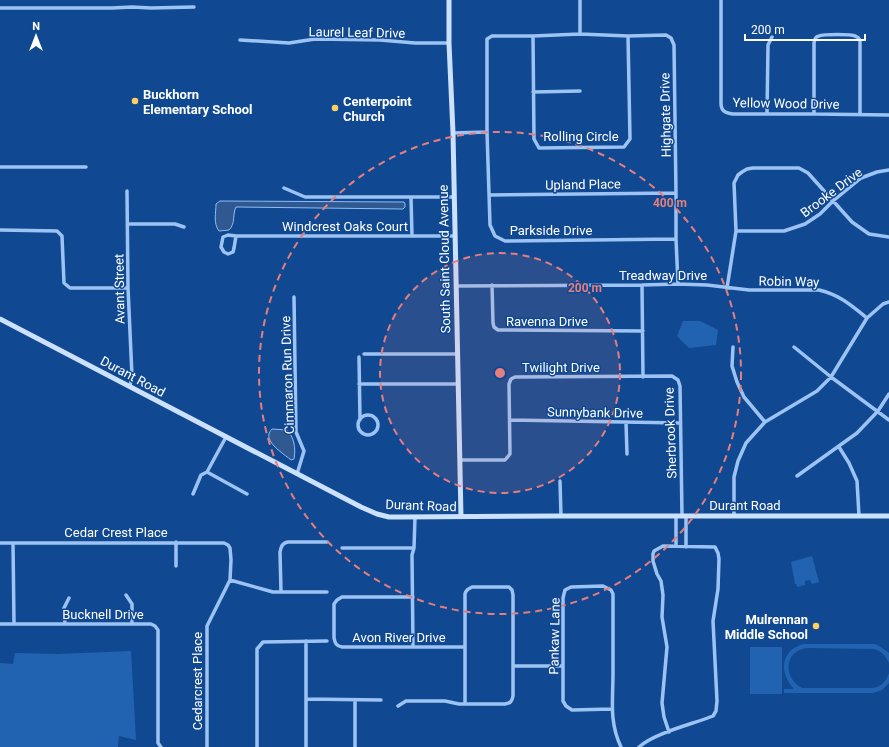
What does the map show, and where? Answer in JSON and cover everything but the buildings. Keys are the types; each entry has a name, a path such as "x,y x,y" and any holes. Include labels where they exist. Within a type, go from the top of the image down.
{"street":[{"name":"South Saint Cloud Avenue","path":"449,0 461,460 461,517"},
{"path":"580,0 580,34"},
{"name":"Yellow Wood Drive","path":"721,0 721,108 724,112 729,114 889,115"},
{"path":"0,8 194,7"},
{"name":"Highgate Drive","path":"487,132 487,40 492,36 580,34 628,36 666,35 671,38 674,45 676,239 678,284"},
{"path":"814,114 814,40 822,35 847,35 856,36 861,42 860,114"},
{"name":"Rolling Circle","path":"533,36 534,140 539,148 624,148 630,139 628,36"},
{"path":"768,114 768,45 772,37"},
{"name":"Laurel Leaf Drive","path":"240,40 289,42 322,39 380,40 415,44 449,43"},
{"path":"534,92 580,91"},
{"path":"453,133 487,132"},
{"name":"Parkside Drive","path":"487,132 490,225 495,236 505,241 676,239"},
{"path":"0,168 86,167"},
{"path":"727,288 736,231 734,183 739,173 747,169 799,168 808,173 852,222 868,234 889,237"},
{"name":"Brooke Drive","path":"736,231 784,231 805,224 820,214 861,178 877,172 889,170"},
{"path":"284,188 305,197 454,197"},
{"name":"Avant Street","path":"127,191 128,288 132,376 130,386"},
{"name":"Upland Place","path":"489,195 676,193"},
{"path":"411,197 412,236"},
{"path":"128,224 175,224 184,227"},
{"path":"0,230 57,231 62,236 64,283 70,288 128,288"},
{"name":"Windcrest Oaks Court","path":"236,236 233,252 228,254 224,252 221,247 223,237 228,235 455,236"},
{"name":"Treadway Drive","path":"456,286 678,284 707,285 727,288"},
{"name":"Ravenna Drive","path":"492,285 493,323 494,327 498,330 643,331"},
{"path":"642,285 643,377"},
{"name":"Robin Way","path":"727,288 749,290 819,290 830,292 846,300 867,318"},
{"name":"Cimmaron Run Drive","path":"294,297 296,432 304,451 297,474"},
{"path":"734,516 734,477 738,461 746,443 765,422 817,391 831,376 867,318 883,304 889,302"},
{"name":"Durant Road","path":"0,319 297,474 377,514 395,517 889,516"},
{"path":"733,347 732,366 737,382 744,397 765,422"},
{"path":"794,347 889,420"},
{"path":"364,354 458,354"},
{"path":"359,357 359,428 363,433 370,434 377,429 377,420 372,416 366,415 360,420"},
{"name":"Sherbrook Drive","path":"643,377 672,376 678,380 680,386 680,423 686,547"},
{"name":"Twilight Drive","path":"461,460 505,460 510,454 509,384 511,379 515,377 643,377"},
{"path":"359,384 458,384"},
{"path":"797,476 857,433 878,411 889,394"},
{"name":"Sunnybank Drive","path":"510,420 680,423"},
{"path":"626,422 627,454"},
{"path":"193,494 201,475 207,472 226,437"},
{"path":"838,447 849,463 857,481 859,516"},
{"path":"207,472 247,494"},
{"path":"560,481 561,516"},
{"path":"676,516 676,546"},
{"path":"413,647 412,555 414,548 414,517"},
{"path":"13,542 14,624"},
{"path":"176,542 176,566"},
{"path":"280,592 280,552 283,544 288,542 327,542"},
{"name":"Cedar Crest Place","path":"0,543 224,543 230,548"},
{"path":"639,747 645,742 713,716 716,711 717,701 713,621 718,589 719,559 718,552 715,547 663,546 654,551 653,554 653,561 661,581 663,595 662,618 667,647 662,703 664,717 669,732"},
{"name":"Cedarcrest Place","path":"207,747 207,626 230,580 230,548"},
{"path":"342,548 414,548"},
{"path":"230,580 273,592 327,592"},
{"name":"Pankaw Lane","path":"612,709 572,710 566,706 563,701 563,598 565,590 571,587 603,586 611,590 613,594 612,718 615,734 621,747"},
{"path":"398,706 406,701 444,701 459,704 465,704 505,704 512,701 513,595 512,590 509,587 472,587 466,591 465,704"},
{"path":"126,595 132,604 132,624"},
{"name":"Avon River Drive","path":"413,597 342,598 337,600 334,604 335,643 337,646 342,647 465,647"},
{"path":"65,624 64,608 69,598"},
{"name":"Bucknell Drive","path":"0,624 151,624 156,626 158,630 158,743 161,747"},
{"path":"257,747 257,649 263,642 327,641"},
{"path":"306,642 306,747"},
{"path":"513,666 562,666"},
{"path":"306,699 382,700"},
{"path":"355,700 355,747"}],"shaded area":[{"path":"220,201 404,202 405,207 403,209 236,207 233,222 229,230 219,231 215,218 216,204"},
{"path":"683,321 700,321 718,330 716,345 689,348 677,336"},
{"path":"272,429 287,430 294,443 294,459 291,460 272,444 269,433"},
{"path":"812,556 819,582 812,584 810,580 805,581 805,585 797,587 795,584 791,562"},
{"path":"803,644 875,644 889,653 889,663 883,654 874,649 808,648 800,650 790,659 788,665 791,677 802,688 872,688 883,684 889,673 889,683 882,690 873,693 784,693 784,689 794,689 789,683 784,670 786,657 795,647"},
{"path":"750,647 782,647 782,694 750,694"},
{"path":"131,651 136,740 119,736 118,747 0,747 0,663 13,664 15,653 58,654"}],"place":[{"name":"Buckhorn Elementary School","path":"135,101"},
{"name":"Centerpoint Church","path":"335,108"},
{"name":"Mulrennan Middle School","path":"816,626"}]}
